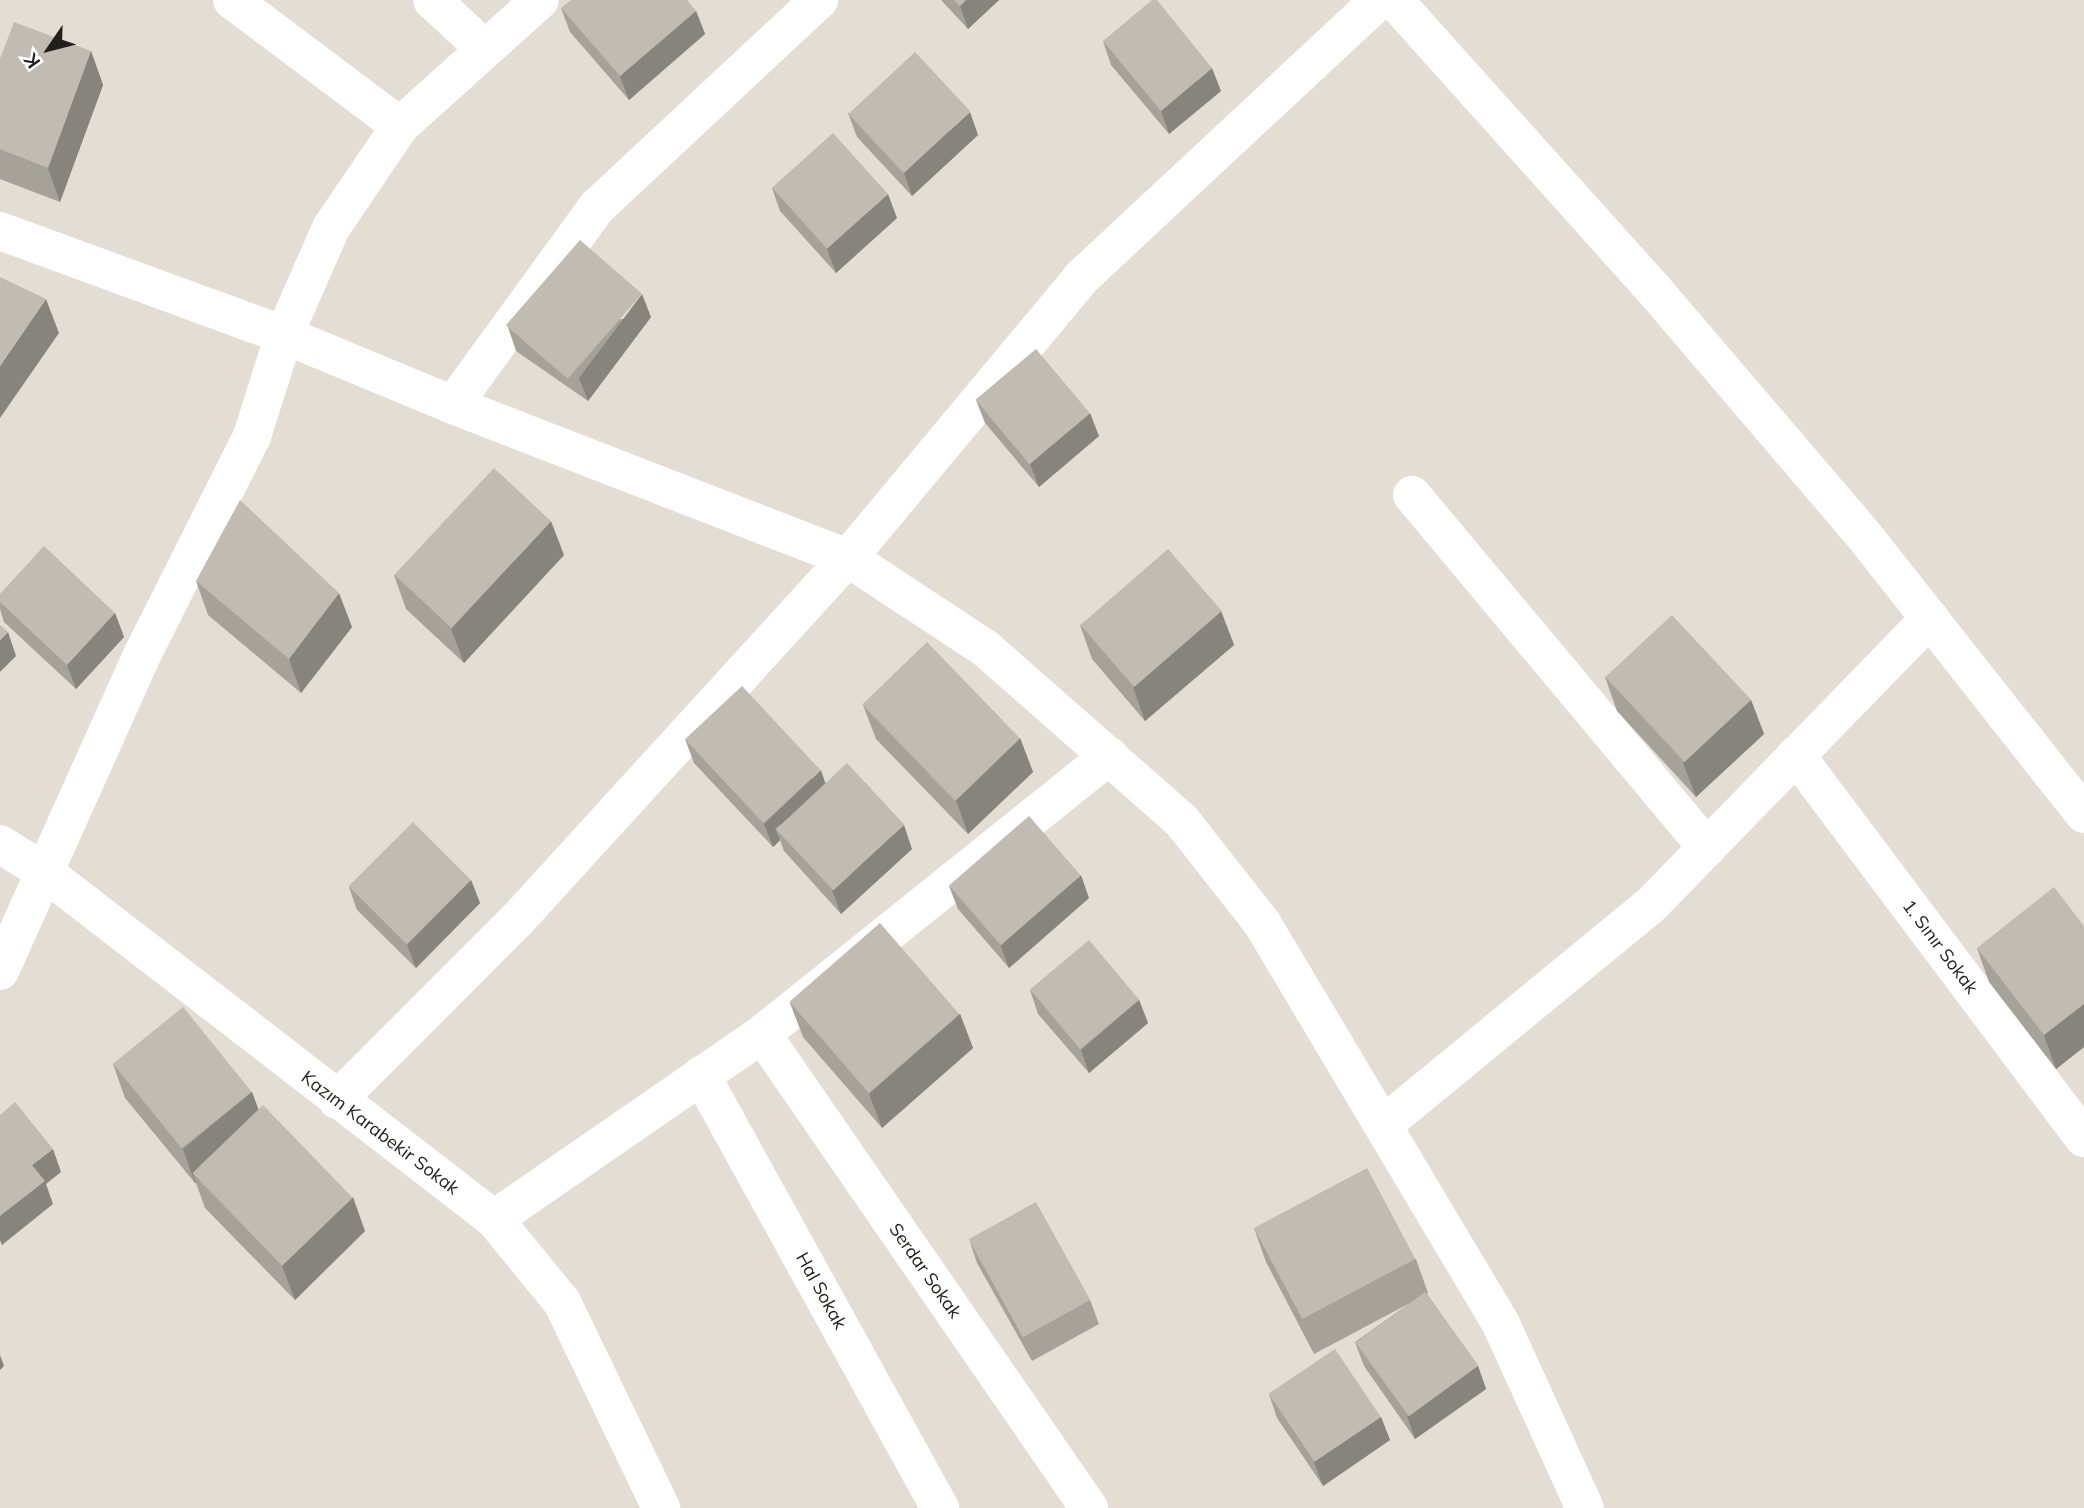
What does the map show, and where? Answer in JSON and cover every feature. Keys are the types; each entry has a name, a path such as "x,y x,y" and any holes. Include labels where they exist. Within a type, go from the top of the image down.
{"street":[{"path":"232,0 400,126"},
{"path":"432,0 485,50"},
{"path":"0,971 140,659 252,436 284,335 331,228 400,126 540,0"},
{"path":"453,405 597,207 819,0"},
{"path":"337,1100 517,920 848,558 1081,278 1379,0"},
{"path":"1394,0 1656,292 1862,533 2084,814"},
{"path":"0,231 284,335 453,405 848,558 985,648 1181,820 1262,923 1501,1324 1586,1508"},
{"path":"1412,495 1707,848"},
{"path":"1383,1125 1651,905 1930,618"},
{"name":"1. Sınır Sokak","path":"1796,755 2084,1138"},
{"path":"494,1219 762,1034 1109,756"},
{"name":"Kazım Karabekir Sokak","path":"0,844 43,871 494,1219 562,1302 661,1508"},
{"name":"Serdar Sokak","path":"762,1034 1089,1508"},
{"name":"Hal Sokak","path":"701,1075 940,1508"}],"building":[{"path":"571,0 687,0 696,11 620,76 561,8"},
{"path":"954,0 966,0 960,6"},
{"path":"1152,0 1157,0 1212,68 1161,111 1103,41"},
{"path":"14,22 91,51 48,168 0,149 0,59"},
{"path":"915,52 970,111 904,173 848,114"},
{"path":"833,133 888,194 827,249 772,188"},
{"path":"580,240 642,294 568,379 506,325"},
{"path":"0,277 46,299 0,366"},
{"path":"1036,349 1090,413 1029,464 975,400"},
{"path":"494,468 551,521 451,628 394,575"},
{"path":"240,500 339,593 289,659 196,581"},
{"path":"44,546 115,613 67,665 0,602 0,594"},
{"path":"1168,549 1222,611 1134,687 1080,625"},
{"path":"1672,615 1751,700 1685,762 1605,677"},
{"path":"0,625 8,632 0,640"},
{"path":"927,642 1020,738 955,801 862,705"},
{"path":"742,686 820,770 763,823 685,739"},
{"path":"847,763 904,824 833,891 776,829"},
{"path":"1029,816 1081,876 1001,945 949,886"},
{"path":"413,822 471,880 407,944 349,886"},
{"path":"2054,887 2084,926 2084,1004 2044,1035 1977,948"},
{"path":"880,923 959,1014 869,1093 789,1002"},
{"path":"1089,940 1139,1000 1080,1049 1030,989"},
{"path":"183,1007 252,1092 182,1148 113,1064"},
{"path":"15,1102 53,1149 32,1165 45,1181 0,1216 0,1115"},
{"path":"263,1105 353,1198 282,1266 193,1173"},
{"path":"1367,1168 1415,1259 1302,1319 1254,1228"},
{"path":"1036,1202 1090,1300 1023,1337 969,1239"},
{"path":"1425,1292 1478,1366 1409,1416 1355,1343"},
{"path":"1335,1349 1381,1417 1315,1462 1269,1394"}]}
